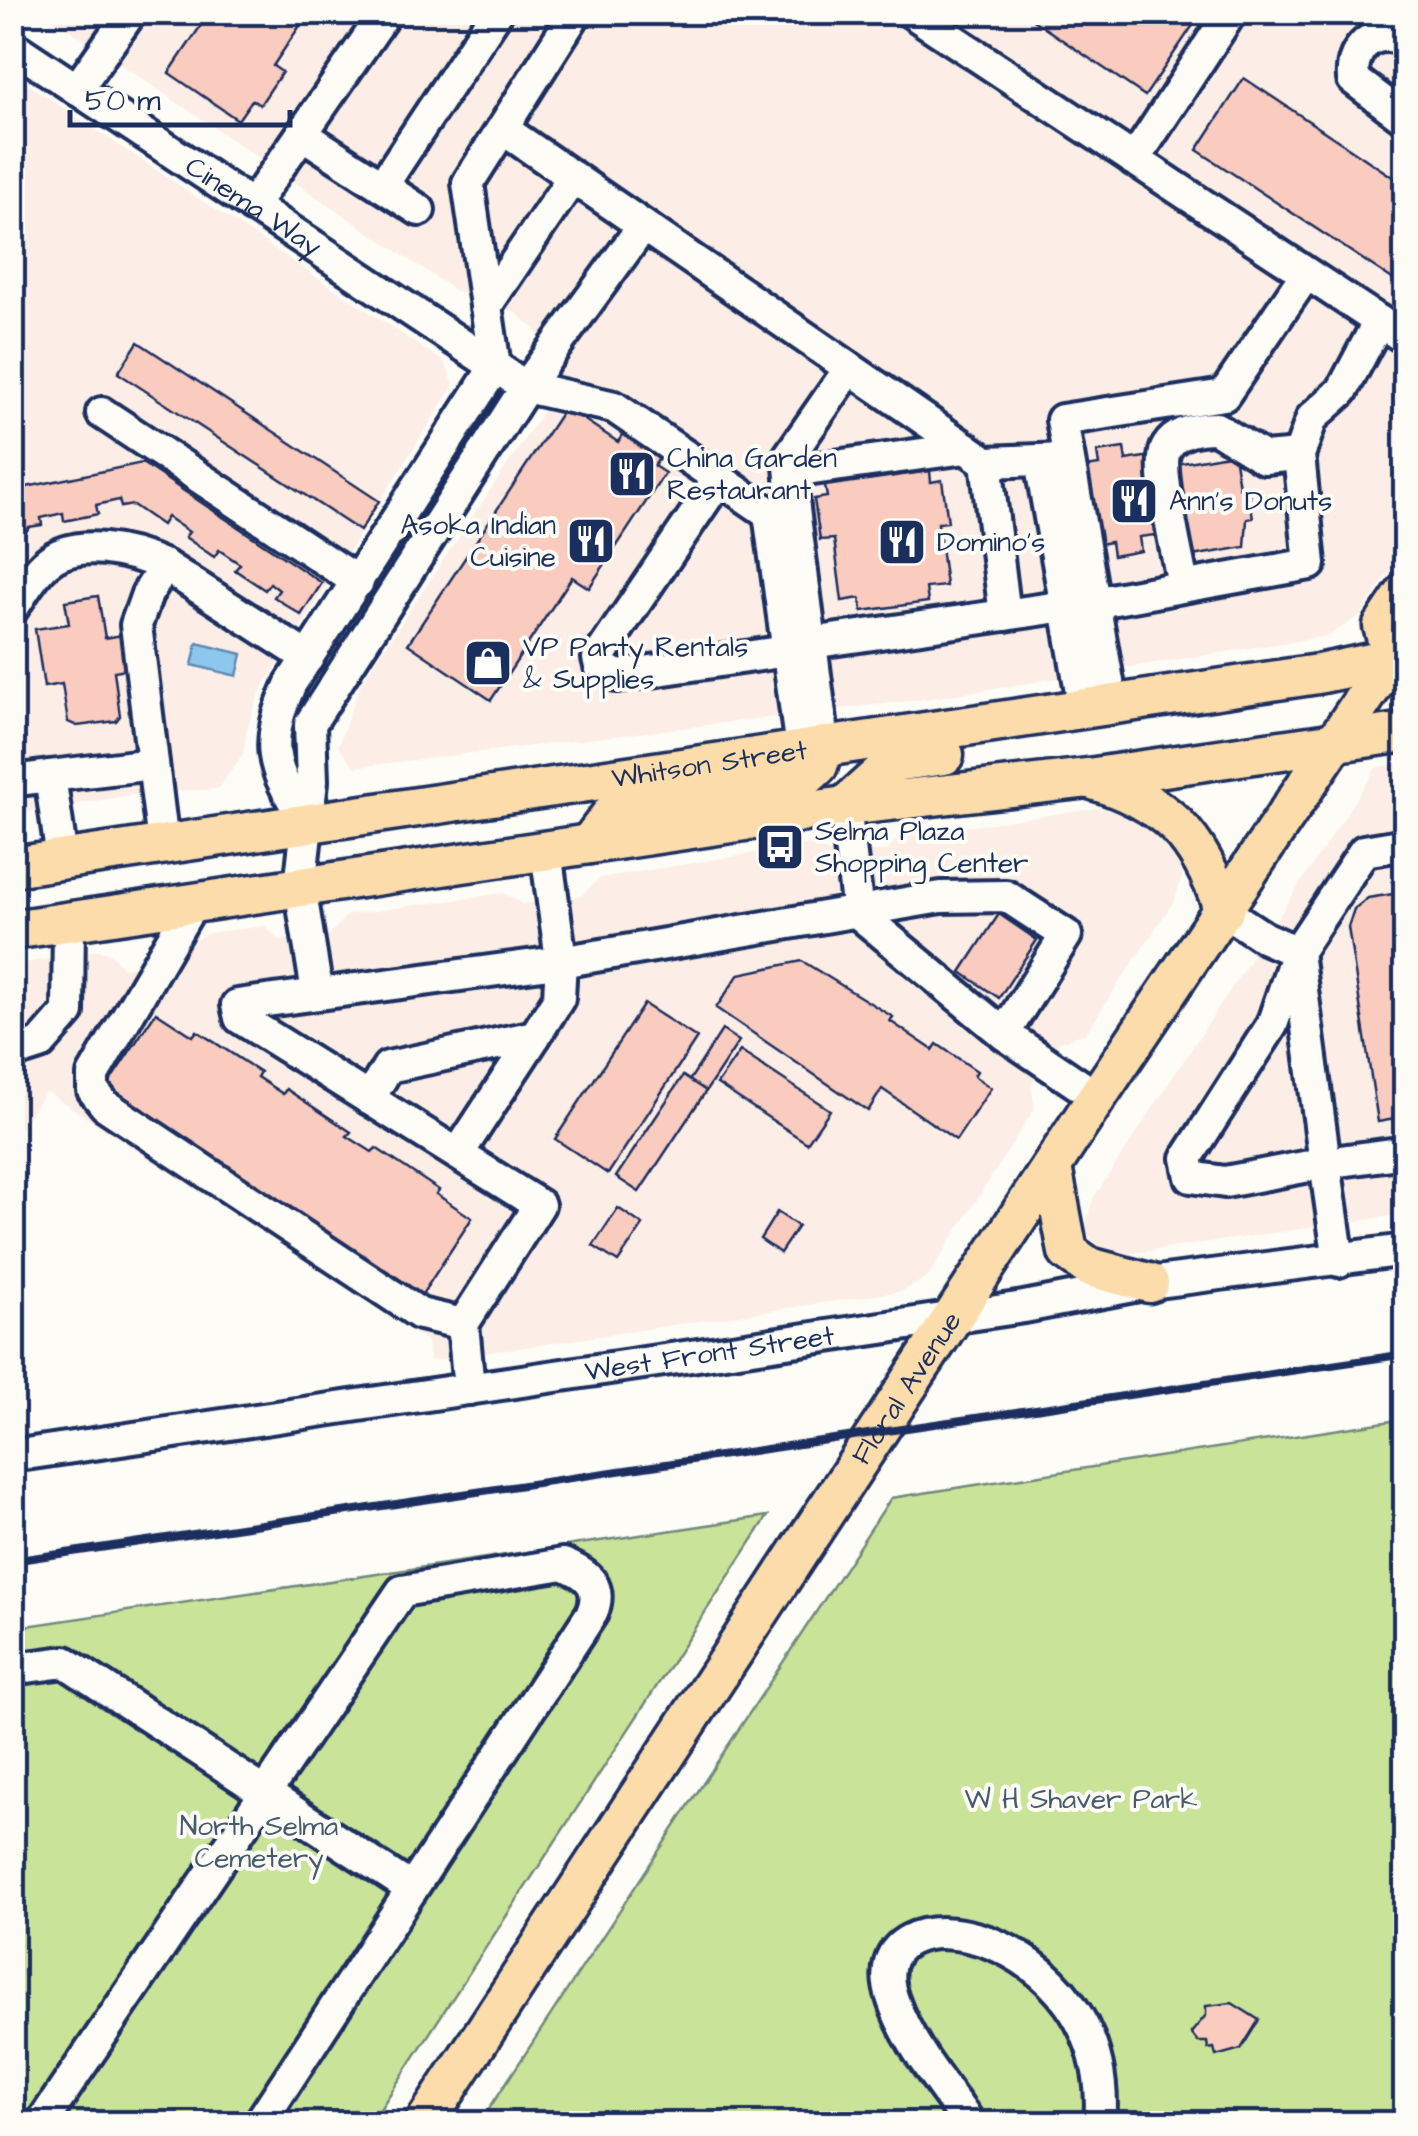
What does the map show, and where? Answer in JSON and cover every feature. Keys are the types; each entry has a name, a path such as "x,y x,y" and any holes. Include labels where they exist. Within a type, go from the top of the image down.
{"main road":[{"path":"1401,653 1383,626 1406,592"},
{"name":"Whitson Street","path":"12,867 306,820 1318,674 1401,653"},
{"name":"Floral Avenue","path":"424,2124 1097,1097 1332,744 1401,653"},
{"path":"845,806 894,762 996,748 1072,725 1098,706"},
{"path":"12,930 845,806 1088,778 1406,732"},
{"path":"589,844 613,812 798,784 818,766 813,748"},
{"path":"1088,778 1125,791 1180,826 1199,848 1224,910"},
{"path":"1052,1167 1068,1252 1090,1267 1149,1283"}],"street":[{"path":"78,89 131,12"},
{"path":"252,206 386,12"},
{"path":"382,186 498,12"},
{"path":"306,820 278,779 274,750 282,704 495,367 468,183 576,12"},
{"path":"911,12 1406,339"},
{"path":"1134,160 1231,12"},
{"path":"1395,37 1382,34 1366,42 1354,60 1353,80 1406,119"},
{"name":"Cinema Way","path":"12,46 526,387 614,408 719,479 781,511"},
{"path":"502,129 976,455 1005,615"},
{"path":"302,134 419,210"},
{"path":"486,306 573,178"},
{"path":"317,992 300,887 313,768 308,736 314,712 526,387 644,226"},
{"path":"1098,706 1053,460 1062,420 1224,394 1306,274"},
{"path":"719,479 598,658 600,666 616,676 1310,564 1299,454 1312,418 1342,391 1379,322"},
{"path":"813,748 781,511 790,472 789,456 850,368"},
{"path":"102,413 358,582"},
{"path":"1183,586 1164,463 1170,443 1182,433 1216,428 1264,458 1299,454"},
{"path":"790,472 976,455 1053,460"},
{"path":"12,609 44,565 56,557 122,550 164,566 308,658"},
{"path":"163,844 136,626 147,594 164,566"},
{"path":"12,782 153,764"},
{"path":"50,776 62,860"},
{"path":"845,806 858,913 1004,1034 1097,1097"},
{"path":"1406,844 1364,851 1297,952 1272,1025 1186,1158 1191,1177 1224,1182 1406,1152"},
{"path":"458,1154 559,998 561,960 546,851"},
{"path":"469,1389 463,1324 539,1205 240,1018 237,1005 561,960 941,897 1006,896 1066,935 1004,1034"},
{"path":"193,903 93,1075 93,1090 105,1104 420,1314 463,1324"},
{"path":"1224,910 1265,938 1297,952"},
{"path":"12,1053 40,1044 68,1012 69,922"},
{"path":"1297,952 1339,1260"},
{"path":"369,1099 388,1068 535,1036"},
{"name":"West Front Street","path":"12,1456 956,1316 1149,1283 1406,1250"},
{"path":"42,2124 402,1590 564,1564 582,1572 595,1585 598,1598 592,1613 259,2124"},
{"path":"12,1669 65,1662 412,1888"},
{"path":"970,2124 892,2000 891,1966 897,1954 931,1931 964,1932 1013,1951 1066,1995 1096,2054 1102,2078 1100,2124"}],"shaded area":[{"path":"45,13 1405,13 1405,547 1361,615 1328,636 932,698 355,767 338,746 361,683 539,418 545,406 546,349 535,329 515,312 456,291"},
{"path":"12,74 444,362 454,384 260,692 247,728 243,754 218,789 150,792 13,814"},
{"path":"1405,763 1405,1214 1120,1255 1101,1250 1084,1230 1093,1199 1377,767"},
{"path":"1098,808 1132,815 1168,840 1178,857 1182,876 1175,899 1086,1033 1059,1042 1031,1085 1035,1108 927,1278 902,1291 431,1361 426,1340 46,1091 13,1139 13,965 99,950 112,955 123,968 177,958 189,943 208,933 265,926 281,941 330,934 347,915 504,893 522,904 581,896 600,878 810,844 830,853 887,851 899,836"}],"green space":[{"name":"W H Shaver Park","path":"1405,1419 1405,2123 479,2124 891,1498"},
{"name":"North Selma Cemetery","path":"768,1516 371,2123 21,2124 13,2118 13,1628"}],"water":[{"path":"197,643 242,654 237,676 192,665"}],"building":[{"path":"210,12 309,12 273,66 282,72 260,105 252,100 238,120 169,73"},
{"path":"1021,12 1202,12 1145,96"},
{"path":"1244,78 1406,186 1406,288 1197,150"},
{"path":"138,342 379,501 360,531 118,373"},
{"path":"565,407 618,442 623,434 660,457 654,466 665,473 589,588 572,577 491,700 408,644"},
{"path":"1124,448 1126,460 1151,456 1163,534 1139,537 1141,551 1113,556 1111,542 1098,544 1086,467 1099,465 1097,452"},
{"path":"1234,454 1239,487 1248,486 1253,518 1247,519 1245,547 1192,556 1176,464"},
{"path":"142,463 322,583 301,615 274,597 279,590 270,583 265,590 235,570 240,564 219,550 214,557 185,537 189,532 167,517 162,525 133,505 121,507 119,500 96,505 98,514 64,521 63,513 41,518 42,525 29,527 21,540 12,539 12,490"},
{"path":"930,471 931,482 942,480 948,522 938,523 946,586 926,588 928,602 862,611 860,598 842,601 834,539 820,540 814,499 827,497 825,486"},
{"path":"98,596 105,638 122,635 127,669 114,671 120,716 116,721 77,726 68,722 62,684 44,687 35,629 69,624 65,601"},
{"path":"1406,892 1406,1117 1378,1122 1348,927 1354,909 1368,898"},
{"path":"999,914 1037,940 999,998 961,972"},
{"path":"802,961 893,1017 890,1021 933,1050 937,1044 977,1071 974,1076 991,1088 956,1140 882,1089 868,1111 716,1008 739,974"},
{"path":"644,1004 697,1038 608,1174 555,1139"},
{"path":"156,1012 193,1036 197,1031 260,1072 257,1077 283,1094 286,1089 351,1132 347,1136 372,1152 376,1148 439,1190 436,1194 472,1218 421,1296 106,1087"},
{"path":"722,1030 739,1041 706,1091 689,1081"},
{"path":"740,1051 830,1110 807,1143 717,1084"},
{"path":"683,1076 706,1091 639,1192 616,1177"},
{"path":"618,1208 643,1225 618,1262 593,1246"},
{"path":"777,1212 798,1226 780,1253 760,1239"},
{"path":"1232,2003 1259,2020 1241,2049 1216,2056 1214,2048 1208,2049 1207,2042 1198,2042 1191,2033 1206,2015 1206,2006"}],"railway":[{"path":"12,1561 1406,1354"}],"place":[{"name":"China Garden Restaurant","path":"632,474"},
{"name":"Ann's Donuts","path":"1134,501"},
{"name":"Asoka Indian Cuisine","path":"591,541"},
{"name":"Domino's","path":"902,542"},
{"name":"VP Party Rentals & Supplies","path":"488,663"},
{"name":"Selma Plaza Shopping Center","path":"780,847"}]}
